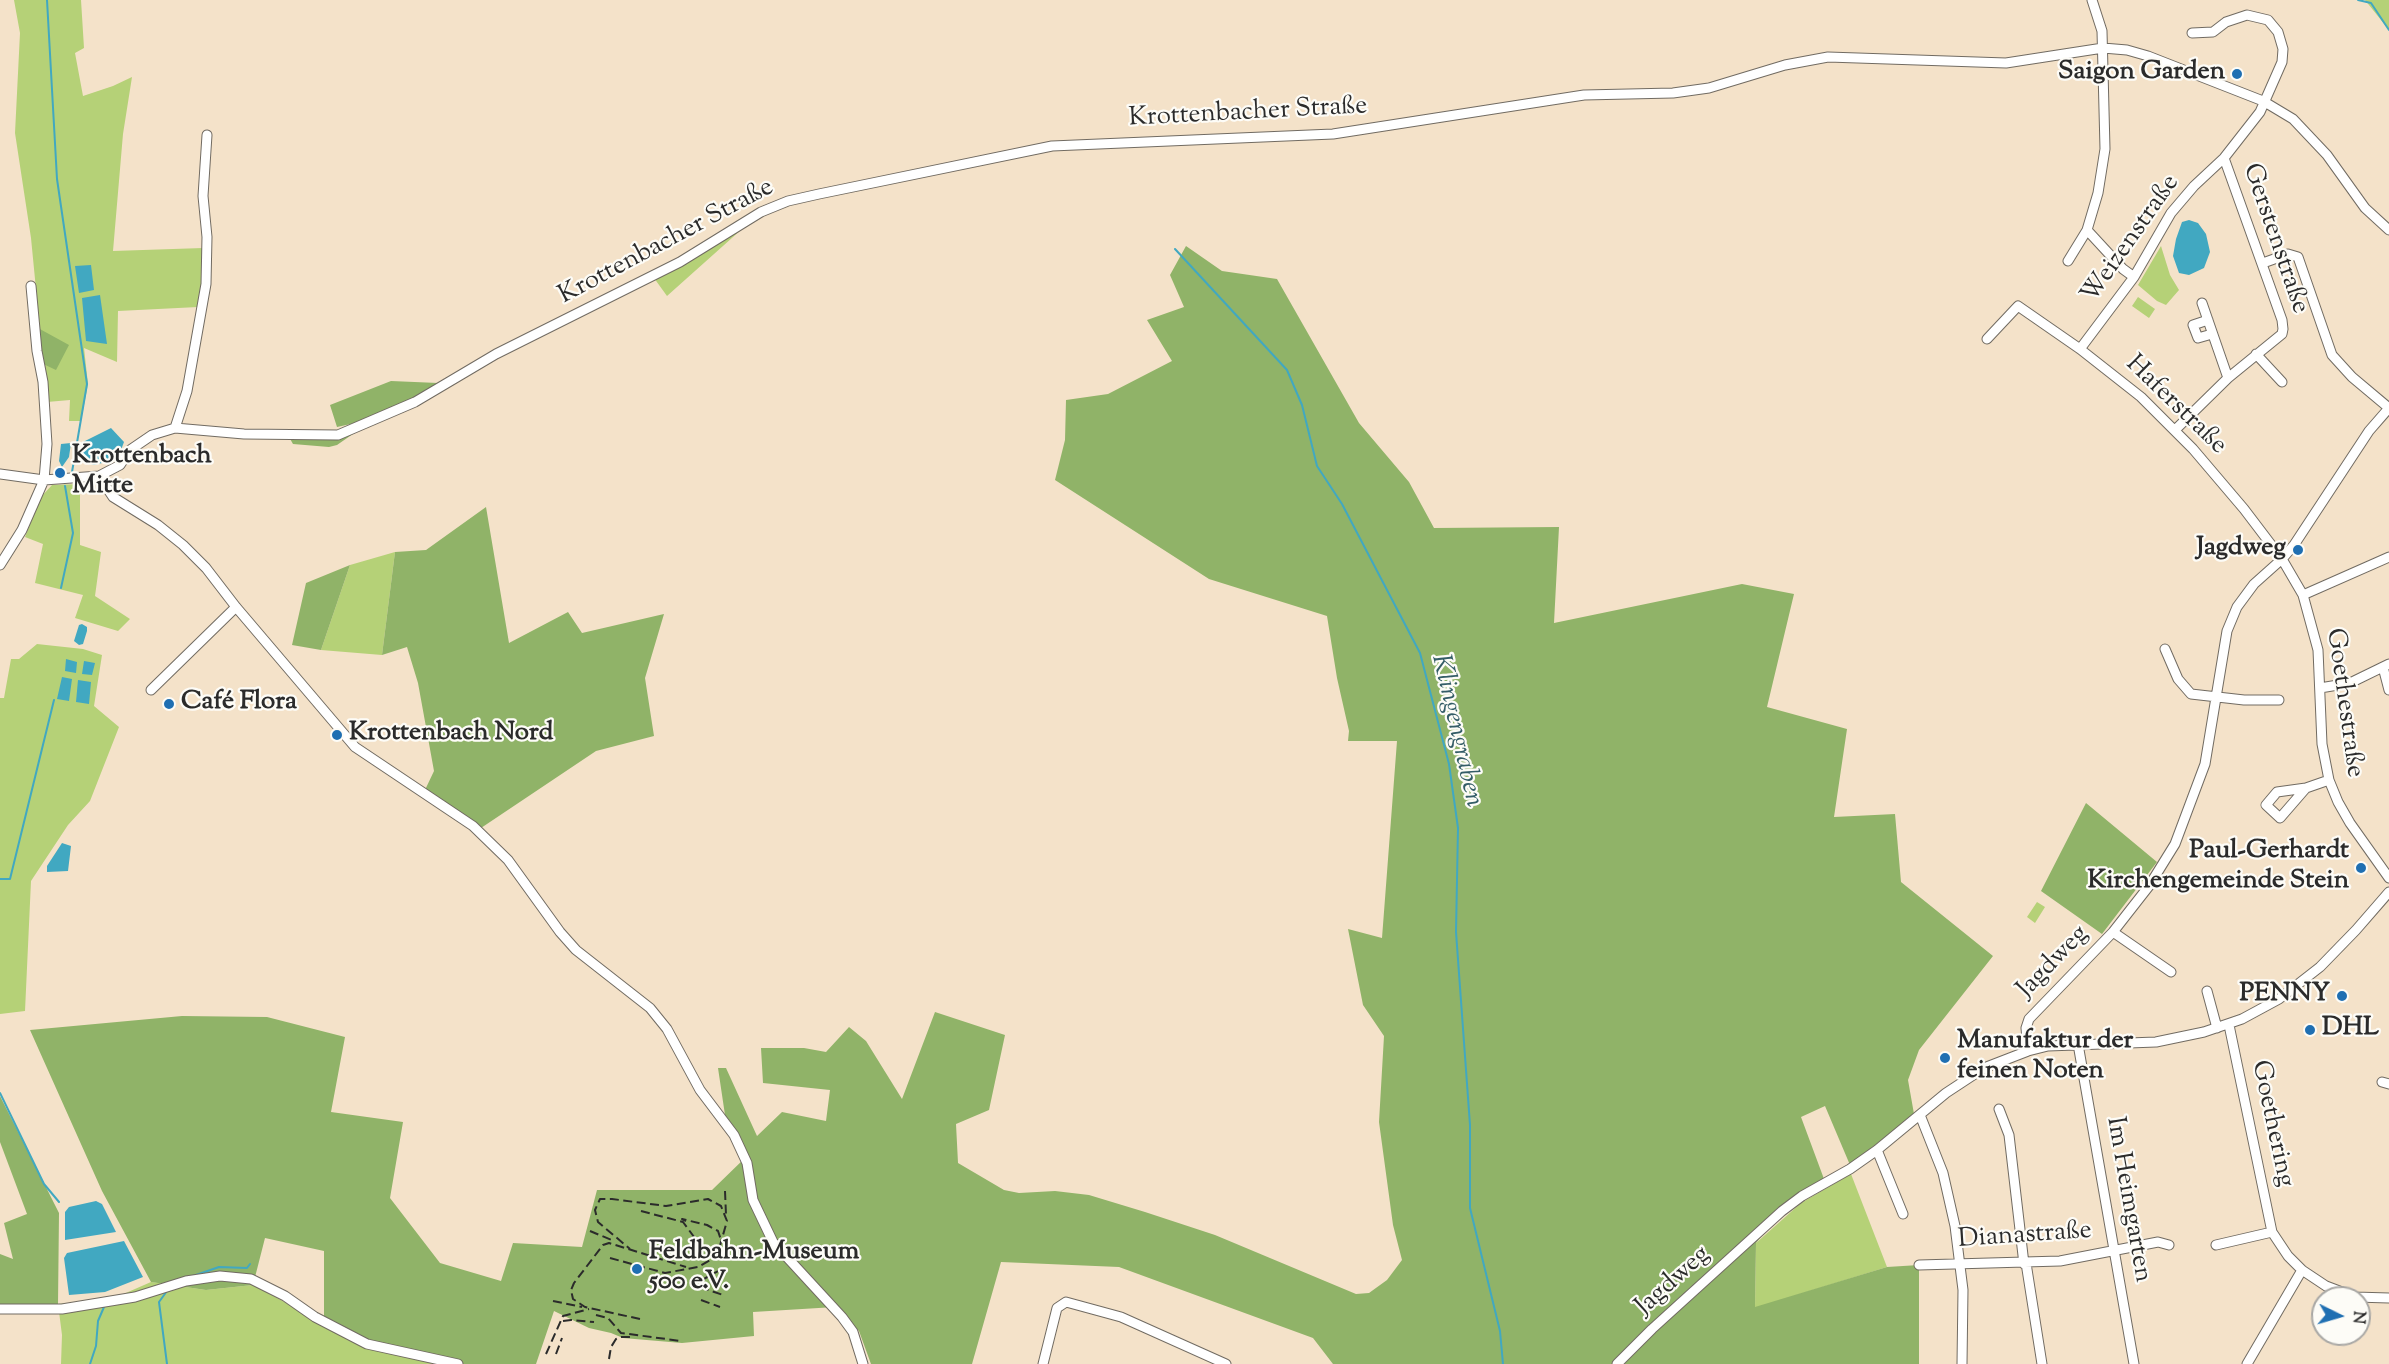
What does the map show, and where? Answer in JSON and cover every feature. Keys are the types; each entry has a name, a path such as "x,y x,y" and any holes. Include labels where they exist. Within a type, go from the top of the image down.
{"street":[{"path":"2068,261 2087,230 2098,193 2105,149 2102,31 2092,0"},
{"name":"Weizenstraße","path":"2080,349 2134,277 2171,213 2194,186 2224,158 2259,112 2282,62 2278,32 2268,20 2247,15 2226,22 2213,32 2192,33"},
{"name":"Krottenbacher Straße","path":"175,428 244,434 338,435 415,402 496,354 680,262 760,212 788,201 819,194 1052,146 1333,134 1584,95 1673,93 1709,88 1785,65 1828,57 2006,63 2103,48 2127,50 2148,56 2263,101 2293,119 2327,154 2365,208 2389,230"},
{"path":"0,474 44,480 99,476 120,465 130,450 152,435 175,428 187,391 206,284 207,237 203,196 207,135"},
{"name":"Gerstenstraße","path":"2175,430 2228,378 2282,334 2283,329 2263,263 2224,158"},
{"path":"2087,230 2123,269 2134,277"},
{"path":"2263,263 2288,254 2298,257 2332,355 2352,377 2389,408"},
{"path":"0,565 22,530 44,480 47,444 44,391 37,351 31,286"},
{"path":"2202,303 2228,378"},
{"name":"Haferstraße","path":"1987,339 2018,306 2080,349 2140,397 2175,430 2215,473 2282,559"},
{"path":"2208,320 2193,325 2198,338 2212,334"},
{"path":"2256,354 2282,382"},
{"name":"Jagdweg","path":"1617,1364 1782,1211 1802,1196 1850,1169 1877,1150 1946,1093 1984,1068 2028,1051 2026,1028 2029,1019 2113,932 2149,886 2182,826 2205,764 2227,631 2237,607 2254,584 2294,545 2369,431 2389,408"},
{"path":"99,476 113,497 158,525 206,568 236,607 355,747 473,826 508,860 560,932 576,950 650,1008 658,1017 667,1029 700,1090 734,1135 747,1163 753,1200 773,1242 842,1317 853,1332 863,1364"},
{"path":"2303,595 2389,557"},
{"name":"Goethestraße","path":"2282,559 2303,595 2318,650 2322,744 2329,780 2350,823 2389,878"},
{"path":"151,690 236,607"},
{"path":"2165,649 2178,679 2192,694 2216,698 2279,700"},
{"path":"2320,688 2350,683 2386,665 2389,690"},
{"path":"2306,788 2329,780"},
{"path":"2028,1051 2048,1046 2156,1042 2229,1025 2279,999 2320,967 2389,892"},
{"path":"2113,932 2171,972"},
{"path":"2207,991 2217,1028"},
{"name":"Goethering","path":"2229,1025 2272,1232 2288,1256 2302,1270 2326,1286 2355,1297 2389,1298"},
{"name":"Im Heimgarten","path":"2078,1044 2134,1364"},
{"path":"1999,1109 2009,1135 2025,1264 2042,1364"},
{"path":"1920,1116 1948,1190 1961,1263 1964,1304 1962,1364"},
{"path":"1877,1150 1903,1215"},
{"path":"2216,1245 2272,1232"},
{"name":"Dianastraße","path":"1919,1265 2025,1264 2060,1261 2158,1242 2169,1245"},
{"path":"2247,1364 2302,1270"},
{"path":"0,1309 81,1307 135,1297 186,1281 220,1276 251,1279 285,1296 315,1317 367,1344 458,1364"},
{"path":"1043,1364 1057,1308 1066,1302 1121,1317 1226,1364"}],"green space":[{"path":"14,0 81,0 84,48 75,53 83,96 132,77 123,134 113,251 203,248 204,282 198,307 118,311 117,362 84,348 88,384 81,421 69,421 70,400 47,402 31,238 15,133 20,33"},
{"path":"2365,0 2389,0 2389,30"},
{"path":"742,229 667,296 654,278"},
{"path":"1186,246 1222,271 1277,279 1359,423 1409,482 1434,528 1559,527 1554,623 1742,584 1794,594 1767,707 1847,729 1834,817 1895,814 1901,882 1993,956 1919,1050 1908,1080 1914,1114 1850,1165 1825,1106 1801,1117 1824,1179 1798,1193 1756,1243 1755,1307 1887,1267 1919,1265 1919,1364 1333,1364 1313,1338 1119,1267 1001,1262 972,1364 871,1364 859,1331 835,1307 753,1312 754,1336 682,1343 623,1338 589,1328 554,1311 536,1364 445,1364 366,1346 324,1317 324,1251 265,1238 253,1285 206,1290 151,1282 102,1191 30,1030 182,1016 267,1017 345,1037 331,1112 403,1122 390,1198 440,1263 501,1281 513,1243 582,1247 597,1190 712,1190 747,1156 725,1115 718,1068 726,1068 757,1136 782,1112 826,1121 830,1090 763,1083 761,1048 804,1048 826,1052 849,1027 866,1041 902,1099 935,1012 1005,1035 989,1110 956,1124 958,1163 1004,1190 1019,1193 1055,1191 1089,1195 1215,1235 1356,1294 1369,1293 1387,1280 1402,1260 1393,1225 1379,1122 1384,1036 1363,1005 1348,929 1382,938 1397,741 1348,741 1349,731 1337,678 1327,616 1209,579 1055,480 1065,440 1066,400 1108,394 1172,361 1147,320 1184,307 1170,275"},
{"path":"2161,246 2170,275 2179,290 2166,305 2157,301 2138,285"},
{"path":"2138,297 2155,309 2149,318 2132,306"},
{"path":"38,328 69,345 56,370 41,363"},
{"path":"391,381 438,383 409,402 360,422 337,427 330,405"},
{"path":"363,427 337,445 329,447 293,444 289,437 335,436"},
{"path":"80,484 80,545 101,552 95,596 130,619 118,631 75,618 83,595 35,583 43,544 25,537 41,497 52,485"},
{"path":"486,507 509,643 568,612 582,633 664,614 645,678 654,736 596,751 481,828 425,790 434,771 418,683 407,647 382,655 395,552 426,550"},
{"path":"395,552 382,655 321,650 350,565"},
{"path":"350,565 321,650 292,645 306,583"},
{"path":"37,644 83,649 102,655 94,706 119,727 90,801 68,825 31,881 25,1011 0,1014 0,698 4,698 11,659 19,659"},
{"path":"2086,803 2157,862 2102,934 2041,891"},
{"path":"2037,902 2045,907 2035,923 2027,917"},
{"path":"0,1096 59,1213 58,1304 0,1305 0,1254 13,1259 4,1223 27,1214 0,1142"},
{"path":"1851,1174 1887,1267 1755,1308 1756,1243 1801,1203"},
{"path":"151,1282 206,1290 253,1285 366,1346 445,1364 61,1364 62,1335 58,1304 112,1299"}],"water":[{"path":"2189,220 2198,223 2206,234 2210,252 2204,268 2189,275 2179,273 2173,256 2182,222"},
{"path":"91,265 94,290 79,293 75,266"},
{"path":"100,295 107,344 86,341 82,298"},
{"path":"111,428 124,442 121,450 106,462 94,465 85,462 81,443"},
{"path":"71,443 69,457 62,467 59,461 61,444"},
{"path":"79,625 87,627 87,631 83,644 79,645 74,641"},
{"path":"66,659 77,662 76,673 65,671"},
{"path":"84,661 95,663 92,675 82,674"},
{"path":"62,677 72,679 69,701 57,699"},
{"path":"78,680 91,682 89,704 76,702"},
{"path":"62,843 71,846 68,871 47,872 47,866"},
{"path":"96,1201 102,1204 116,1232 65,1240 65,1212 69,1207"},
{"path":"124,1241 143,1277 105,1292 69,1295 64,1258 67,1253"}],"waterway":[{"path":"47,0 57,179 87,384 72,472"},
{"path":"2358,0 2371,3 2389,30"},
{"name":"Klingengraben","path":"1175,249 1287,370 1302,405 1317,466 1342,504 1420,653 1449,764 1458,828 1456,932 1470,1125 1470,1208 1500,1331 1503,1364"},
{"path":"61,588 73,533 65,486"},
{"path":"0,879 10,879 54,700"},
{"path":"0,1093 44,1184 59,1202"},
{"path":"193,1276 219,1267 247,1268 250,1264"},
{"path":"167,1291 159,1302 167,1364"},
{"path":"90,1364 96,1346 98,1321 104,1307"}],"railway":[{"path":"725,1191 726,1215"},
{"path":"610,1258 665,1273 698,1267 717,1256 727,1221 721,1206 708,1199 666,1206 600,1199 595,1210 598,1222 630,1249"},
{"path":"641,1211 683,1222 700,1245"},
{"path":"686,1221 682,1219 707,1225 718,1231 722,1243"},
{"path":"590,1231 614,1241"},
{"path":"640,1319 585,1307 573,1299 571,1290 574,1283 603,1245 609,1243 686,1267"},
{"path":"702,1280 722,1269"},
{"path":"700,1287 723,1295"},
{"path":"701,1300 720,1307"},
{"path":"553,1301 582,1307"},
{"path":"546,1354 563,1316 589,1309"},
{"path":"596,1315 608,1318 621,1333 681,1341"},
{"path":"563,1321 594,1322"},
{"path":"609,1359 611,1347 616,1339 631,1337"},
{"path":"556,1354 562,1338"}],"place":[{"name":"Saigon Garden","path":"2237,74"},
{"name":"Krottenbach Mitte","path":"60,473"},
{"name":"Jagdweg","path":"2298,550"},
{"name":"Café Flora","path":"169,704"},
{"name":"Krottenbach Nord","path":"337,735"},
{"name":"Paul-Gerhardt Kirchengemeinde Stein","path":"2361,868"},
{"name":"PENNY","path":"2342,996"},
{"name":"DHL","path":"2310,1030"},
{"name":"Manufaktur der feinen Noten","path":"1945,1058"},
{"name":"Feldbahn-Museum 500 e.V.","path":"637,1269"}]}
